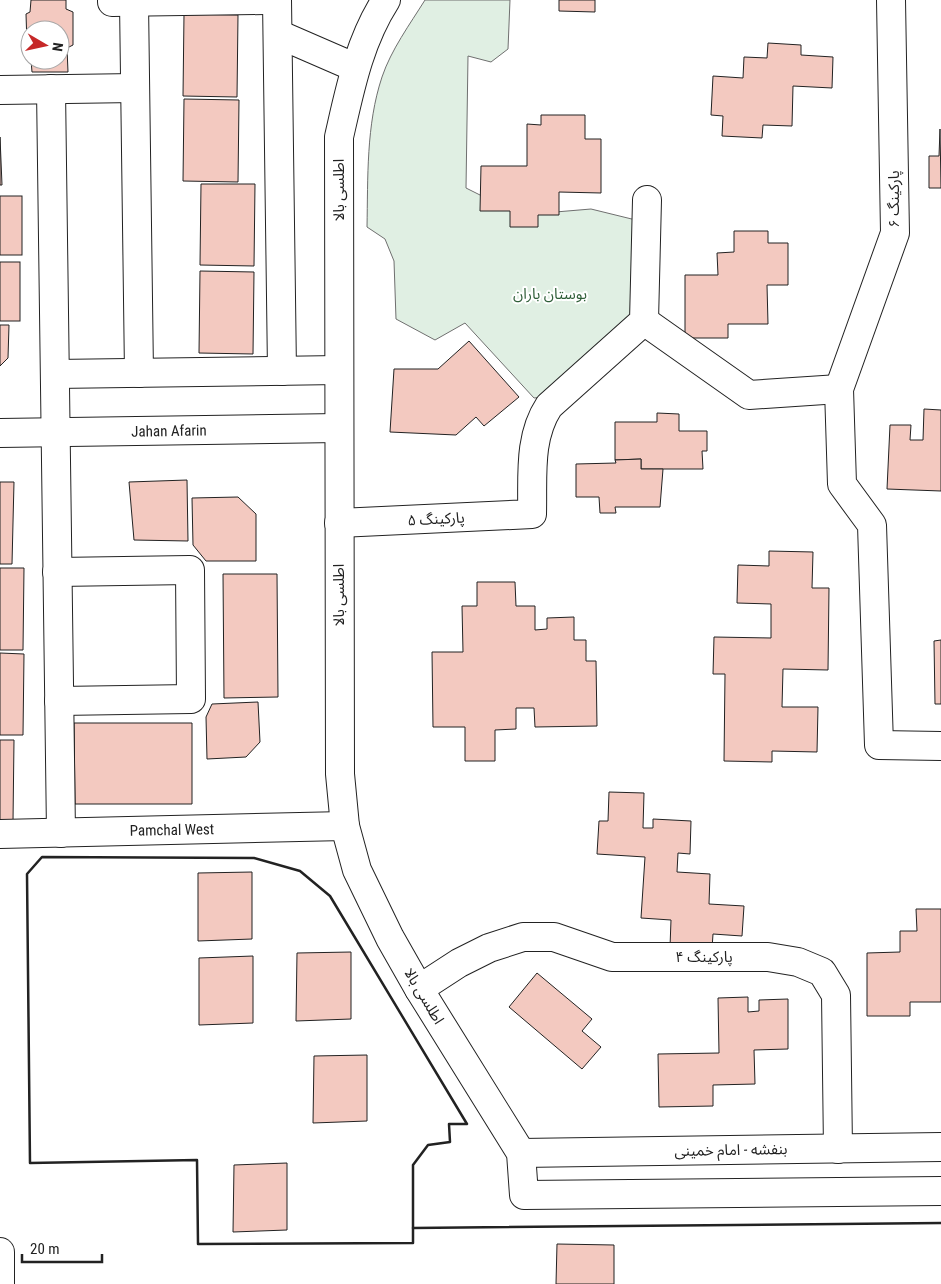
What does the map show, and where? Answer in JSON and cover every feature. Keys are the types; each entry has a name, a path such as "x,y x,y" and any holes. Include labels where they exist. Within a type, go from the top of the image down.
{"street":[{"path":"139,373 135,88 123,1 265,0"},
{"path":"277,0 282,371"},
{"name":"اطلسی بالا","path":"386,0 374,19 354,67 339,137 340,774 344,826 357,870 390,938 419,989 522,1153"},
{"name":"پارکینگ ۶","path":"839,389 896,233 891,0"},
{"path":"278,34 354,67"},
{"path":"0,90 135,88"},
{"path":"51,89 61,833"},
{"path":"648,200 644,320 749,395 839,389 842,484 872,525 879,745 941,746"},
{"name":"پارکینگ ۵","path":"339,523 532,514 535,436 539,421 549,406 644,320"},
{"path":"54,374 339,370"},
{"name":"Jahan Afarin","path":"0,433 338,428"},
{"path":"57,572 190,570 191,699 59,701"},
{"name":"Pamchal West","path":"0,834 344,826"},
{"name":"پارکینگ ۴","path":"419,989 459,963 489,948 523,937 554,937 612,957 768,957 798,962 822,972 836,995 838,1148"},
{"name":"بنفشه - امام خمینی","path":"522,1153 941,1147"},
{"path":"522,1153 524,1195 941,1191"},
{"path":"0,1252 0,1284"}],"green space":[{"name":"بوستان باران","path":"425,0 510,0 508,49 491,62 468,56 466,188 520,215 591,209 648,223 644,278 624,333 564,395 534,398 465,323 435,340 396,319 394,261 385,239 367,227 370,133 377,95 390,57"}],"building":[{"path":"31,0 66,0 66,9 73,12 73,45 70,46 70,20 26,20 26,14 30,12"},
{"path":"559,0 595,0 595,12 559,11"},
{"path":"184,14 238,15 237,97 183,96"},
{"path":"768,43 801,45 801,55 833,57 832,88 793,86 792,126 763,125 762,138 722,136 723,116 711,115 713,76 743,78 744,57 767,58"},
{"path":"32,70 68,70 68,72 32,72"},
{"path":"184,99 239,100 238,182 183,181"},
{"path":"541,115 585,115 585,139 601,139 601,193 559,192 559,215 538,215 538,227 510,227 510,211 480,211 481,166 527,166 527,124 541,125"},
{"path":"940,129 941,188 929,188 929,156 939,156"},
{"path":"0,137 2,185 0,185"},
{"path":"201,184 255,184 254,266 200,265"},
{"path":"0,196 22,196 22,255 0,255"},
{"path":"734,231 768,231 768,243 788,243 788,285 767,285 768,324 728,324 728,338 685,338 685,275 718,275 717,253 734,252"},
{"path":"0,262 20,262 20,321 0,321"},
{"path":"200,271 254,272 253,354 199,353"},
{"path":"0,325 9,325 8,358 0,366"},
{"path":"469,341 519,397 484,426 476,417 456,435 390,432 394,369 438,369"},
{"path":"924,409 941,410 941,491 887,489 890,425 911,425 910,440 923,440"},
{"path":"657,413 679,414 679,431 707,431 707,451 702,451 703,469 641,469 641,459 615,460 615,422 657,422"},
{"path":"641,459 641,469 663,469 660,507 615,507 616,513 600,513 599,497 576,497 576,464 616,463 615,460"},
{"path":"187,480 188,541 134,540 129,482"},
{"path":"0,482 14,482 12,564 0,564"},
{"path":"238,497 256,514 256,561 206,561 193,545 192,498"},
{"path":"769,551 813,552 812,588 829,588 828,670 783,669 782,707 818,707 817,752 772,751 772,762 724,761 725,674 713,674 714,637 771,638 771,604 737,603 738,565 769,566"},
{"path":"0,568 24,568 23,650 0,650"},
{"path":"223,574 277,574 278,697 224,698"},
{"path":"477,582 515,582 516,606 535,606 535,630 547,629 547,618 574,617 574,640 586,640 586,661 596,661 597,726 535,727 534,708 516,708 516,729 495,730 495,761 465,761 465,727 433,727 432,652 463,652 462,606 477,606"},
{"path":"941,640 941,704 935,704 934,641"},
{"path":"0,653 24,654 23,735 0,735"},
{"path":"258,702 260,742 246,757 207,759 206,717 212,704"},
{"path":"74,723 192,723 192,804 75,804"},
{"path":"0,740 14,740 13,822 0,822"},
{"path":"609,792 644,793 643,828 653,828 653,819 691,821 690,854 678,853 677,872 710,874 709,904 744,906 742,936 713,934 712,949 670,947 671,920 641,918 645,857 597,854 599,821 608,821"},
{"path":"252,872 252,939 198,941 198,873"},
{"path":"916,909 941,909 941,1002 910,1002 910,1016 867,1016 867,953 900,952 900,931 917,931"},
{"path":"351,952 351,1019 296,1021 297,953"},
{"path":"253,956 253,1023 199,1025 199,958"},
{"path":"537,973 592,1019 582,1031 601,1047 582,1069 509,1007"},
{"path":"748,997 748,1012 759,1011 759,1000 788,999 788,1049 754,1050 755,1084 713,1085 713,1106 659,1107 658,1054 719,1053 718,998"},
{"path":"367,1055 367,1121 313,1123 314,1056"},
{"path":"287,1163 287,1230 233,1232 234,1165"},
{"path":"557,1244 614,1245 614,1284 556,1284"}],"wall":[{"path":"42,857 254,858 300,871 330,896 467,1124 449,1124 450,1142 428,1145 413,1165 413,1243 198,1244 197,1160 30,1163 27,874 42,857"},
{"path":"413,1228 941,1223"}]}
